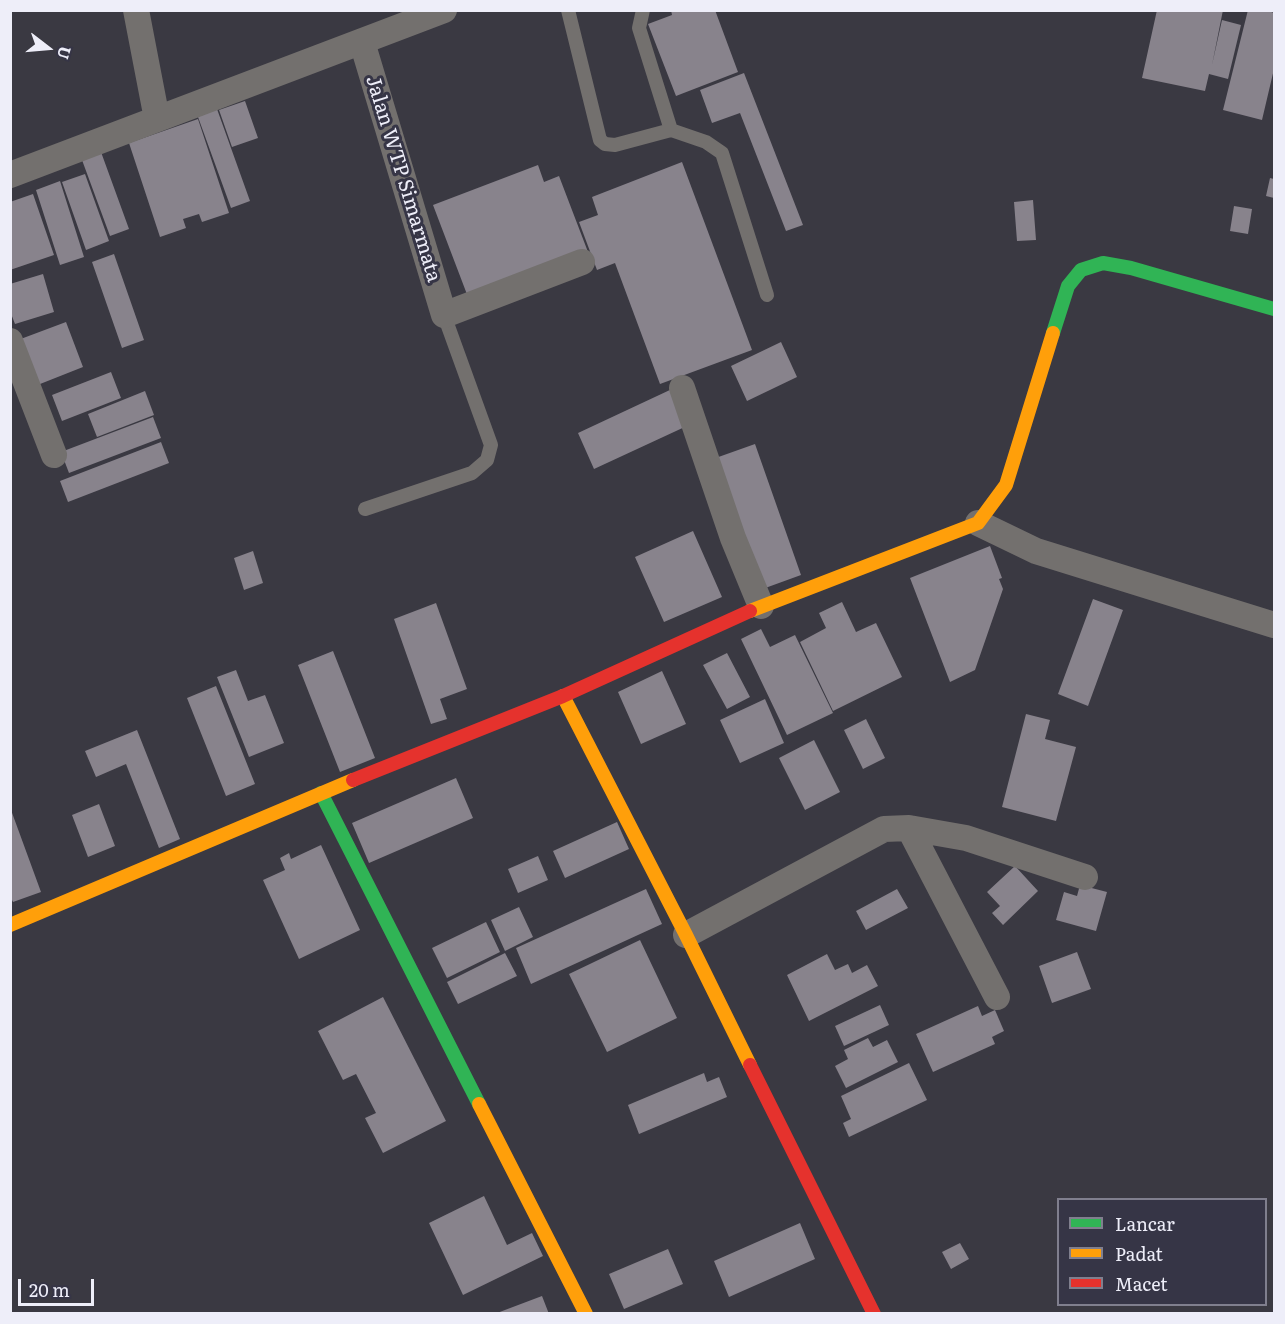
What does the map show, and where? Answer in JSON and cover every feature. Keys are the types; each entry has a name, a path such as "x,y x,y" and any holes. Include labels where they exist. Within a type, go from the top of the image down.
{"street":[{"path":"136,10 157,119"},
{"path":"10,175 362,42 410,17 444,10"},
{"name":"Jalan WTP Simarmata","path":"362,42 444,315"},
{"path":"444,315 582,262"},
{"path":"10,925 321,793 563,696 761,606 978,523 1006,485 1068,286 1081,270 1103,263 1131,268 1275,309"},
{"path":"10,341 54,455"},
{"path":"682,388 733,538 761,606"},
{"path":"978,523 1036,551 1275,625"},
{"path":"563,696 686,935 874,1314"},
{"path":"321,793 586,1314"},
{"path":"686,935 884,829 909,828 966,838 1085,877"},
{"path":"909,828 997,997"}],"lane":[{"path":"568,10 600,140 605,144 615,145 671,130 706,142 722,153 767,295"},
{"path":"643,10 639,28 671,130"},
{"path":"365,509 472,474 487,460 491,445 444,315"}],"building":[{"path":"671,10 715,10 738,72 676,96 648,24 672,15"},
{"path":"1157,10 1223,10 1212,65 1222,20 1241,25 1228,79 1209,74 1205,91 1142,78"},
{"path":"1248,10 1266,10 1274,13 1274,69 1262,120 1223,110"},
{"path":"744,73 803,225 786,231 740,113 712,123 700,90"},
{"path":"245,101 258,138 232,147 219,110"},
{"path":"217,109 250,201 231,208 198,117"},
{"path":"198,119 229,213 202,222 199,214 183,219 186,228 160,237 129,143"},
{"path":"101,152 129,229 110,236 82,160"},
{"path":"682,162 752,350 660,384 615,263 597,270 579,222 598,215 592,197"},
{"path":"538,165 544,182 559,176 588,252 468,297 433,205"},
{"path":"85,174 109,241 86,250 62,182"},
{"path":"1270,178 1274,179 1274,198 1266,196"},
{"path":"60,181 84,257 60,265 36,190"},
{"path":"33,194 54,255 10,270 10,202"},
{"path":"1033,200 1036,240 1017,241 1014,202"},
{"path":"1234,206 1252,209 1248,234 1230,231"},
{"path":"114,254 144,340 122,348 92,262"},
{"path":"43,274 54,312 15,324 10,311 10,284"},
{"path":"66,322 83,367 35,386 18,340"},
{"path":"781,342 797,377 747,401 731,366"},
{"path":"111,372 121,398 62,421 52,395"},
{"path":"672,389 689,425 594,469 578,433"},
{"path":"145,391 154,415 97,437 88,414"},
{"path":"153,417 161,438 69,473 61,452"},
{"path":"161,442 169,463 68,502 60,481"},
{"path":"755,444 801,575 757,591 710,460"},
{"path":"693,531 722,597 664,622 635,557"},
{"path":"990,546 1002,578 999,579 1003,589 975,670 950,682 910,578"},
{"path":"253,551 263,583 244,590 234,558"},
{"path":"1093,599 1123,610 1088,706 1058,694"},
{"path":"842,602 856,632 876,623 902,677 833,711 800,642 826,628 819,613"},
{"path":"436,603 467,689 440,699 447,719 431,724 394,619"},
{"path":"761,629 770,647 795,635 833,713 787,735 741,639"},
{"path":"333,651 375,758 340,772 298,665"},
{"path":"727,653 750,697 727,709 703,665"},
{"path":"236,670 248,701 265,695 284,743 249,757 217,677"},
{"path":"662,671 686,724 641,744 618,692"},
{"path":"216,686 255,784 226,796 187,698"},
{"path":"765,699 784,743 740,763 720,720"},
{"path":"1026,714 1050,720 1045,739 1076,747 1056,821 1002,807"},
{"path":"866,719 885,758 863,769 844,730"},
{"path":"137,730 180,839 159,848 126,764 96,777 85,751"},
{"path":"814,740 840,792 805,810 779,758"},
{"path":"456,778 473,818 369,863 352,823"},
{"path":"99,804 115,846 88,857 72,815"},
{"path":"11,810 41,892 13,902 10,896"},
{"path":"617,822 629,849 565,878 553,851"},
{"path":"321,845 360,930 299,959 263,880 285,870 280,858 289,853 291,859"},
{"path":"538,856 548,880 518,893 508,869"},
{"path":"1015,866 1038,891 1003,925 992,913 1000,906 987,892"},
{"path":"1080,885 1107,892 1096,931 1056,920 1064,892 1077,896"},
{"path":"646,889 662,924 531,984 516,948"},
{"path":"897,889 908,908 866,930 856,911"},
{"path":"519,907 533,937 505,951 491,920"},
{"path":"486,922 500,952 447,978 432,948"},
{"path":"640,940 677,1018 607,1052 569,974"},
{"path":"1077,952 1091,989 1052,1003 1039,966"},
{"path":"505,953 517,976 458,1004 447,982"},
{"path":"827,954 835,970 848,964 852,973 867,965 878,986 809,1021 787,975"},
{"path":"383,997 446,1121 383,1153 365,1118 376,1113 356,1074 343,1080 318,1031"},
{"path":"880,1005 889,1025 844,1046 835,1026"},
{"path":"978,1006 982,1016 995,1010 1004,1031 992,1037 995,1044 933,1072 916,1034"},
{"path":"868,1038 873,1047 887,1040 898,1062 846,1088 835,1066 848,1059 844,1050"},
{"path":"909,1063 927,1100 849,1137 843,1123 851,1119 841,1096"},
{"path":"704,1073 707,1082 719,1077 727,1097 639,1134 628,1105"},
{"path":"484,1196 507,1245 532,1233 543,1256 463,1295 429,1223"},
{"path":"800,1223 815,1259 729,1297 714,1261"},
{"path":"960,1243 969,1259 951,1269 942,1252"},
{"path":"668,1249 683,1284 624,1309 609,1274"},
{"path":"542,1296 549,1314 497,1314 497,1313"}],"traffic: fast":[{"path":"1053,333 1068,286 1081,270 1103,263 1131,268 1274,309"},
{"path":"321,793 479,1104"}],"traffic: slow":[{"path":"750,611 978,523 1006,485 1053,333"},
{"path":"563,696 750,1065"},
{"path":"10,925 353,780"},
{"path":"479,1104 586,1314"}],"traffic: jam":[{"path":"353,780 563,696 750,611"},
{"path":"750,1065 874,1314"}]}
